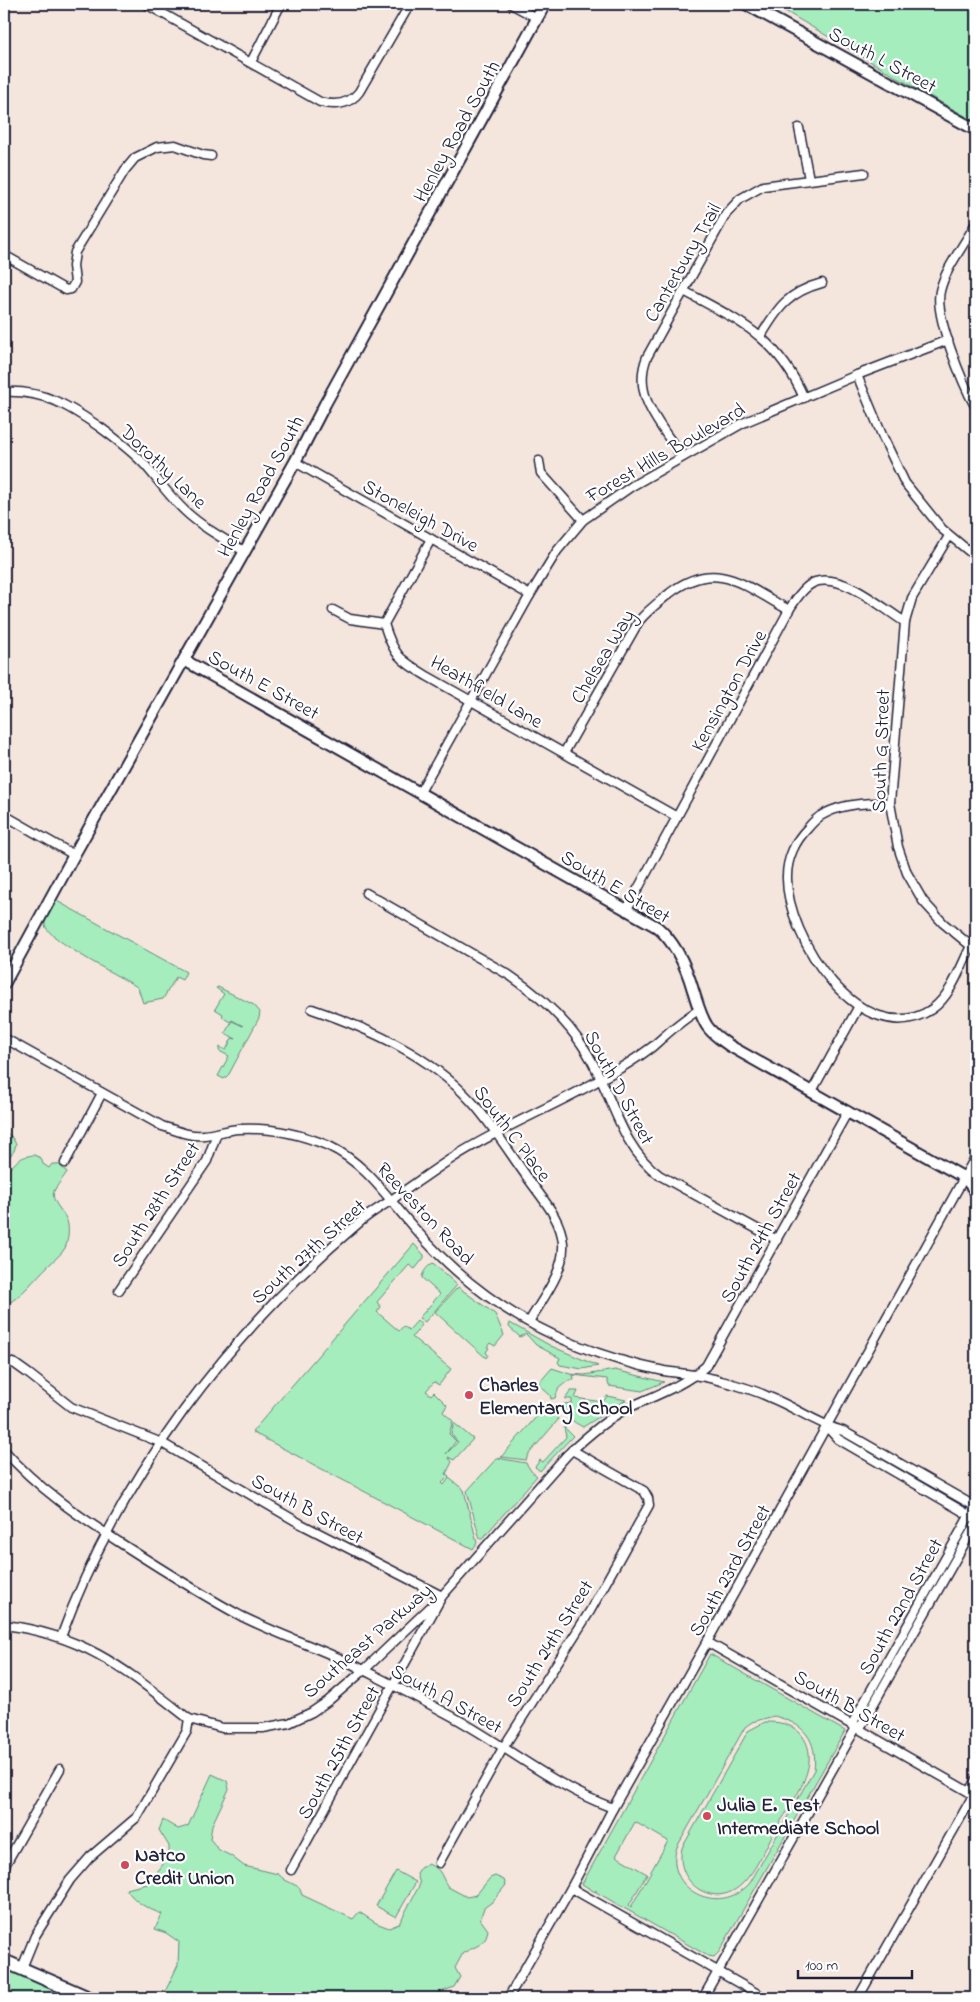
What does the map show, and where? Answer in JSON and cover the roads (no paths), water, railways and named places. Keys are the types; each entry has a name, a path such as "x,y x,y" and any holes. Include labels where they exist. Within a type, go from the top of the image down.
{"main road":[{"path":"4,1961 89,1998"}],"street":[{"path":"146,4 320,102 334,105 353,99 364,85 410,4"},
{"path":"251,62 281,4"},
{"path":"511,4 537,18"},
{"name":"South L Street","path":"746,4 976,130"},
{"name":"Henley Road South","path":"4,984 74,855 295,462 328,398 537,18 541,5"},
{"path":"799,128 809,179"},
{"path":"4,255 66,290 71,289 76,282 73,266 76,252 130,162 148,150 175,145 202,155 212,156"},
{"name":"Canterbury Trail","path":"682,457 647,402 642,384 642,373 648,357 726,214 740,198 763,186 864,173"},
{"path":"976,224 944,280 940,293 940,314 948,340 976,408"},
{"path":"761,336 771,319 784,303 802,289 822,283"},
{"path":"684,291 761,336 789,368 804,398"},
{"name":"Forest Hills Boulevard","path":"420,792 530,595 557,552 583,520 632,486 745,422 857,375 948,340"},
{"path":"857,375 904,483 949,536 976,557"},
{"name":"Dorothy Lane","path":"4,392 32,393 72,408 116,438 136,456 184,511 205,527 244,551"},
{"path":"539,461 541,473 583,520"},
{"name":"Stoneleigh Drive","path":"295,462 530,595"},
{"name":"South G Street","path":"949,536 912,598 905,622 890,803 898,847 914,888 932,913 974,946"},
{"path":"333,610 350,619 384,624 431,539"},
{"name":"Chelsea Way","path":"564,753 639,621 650,609 684,583 702,576 726,577 789,610"},
{"name":"Kensington Drive","path":"627,909 789,610 801,594 814,582 834,581 856,589 905,622"},
{"name":"Heathfield Lane","path":"384,624 395,654 405,663 677,817"},
{"name":"South E Street","path":"184,660 657,927 674,945 688,973 699,1010 707,1026 722,1040 965,1178 976,1192"},
{"path":"890,803 847,805 820,816 802,833 795,845 787,873 790,901 805,941 834,984 859,1006 882,1017 897,1020 911,1018 930,1010 946,993 974,946"},
{"path":"4,815 74,855"},
{"name":"South D Street","path":"366,893 509,975 528,988 558,1015 596,1068 632,1148 647,1167 665,1179 777,1240"},
{"path":"812,1091 859,1006"},
{"name":"South C Place","path":"312,1009 364,1028 394,1043 422,1060 453,1084 472,1101 557,1220 563,1243 558,1270 529,1322"},
{"name":"South 27th Street","path":"61,1637 74,1600 106,1534 162,1443 202,1386 260,1316 317,1260 362,1220 454,1157 496,1133 601,1080 650,1048 686,1018 699,1010"},
{"name":"Reeveston Road","path":"4,1038 102,1093 182,1133 201,1136 235,1130 275,1129 306,1137 331,1147 362,1168 392,1200 414,1228 464,1278 529,1322 587,1350 612,1358 665,1371 720,1380 768,1396 826,1427 843,1431 976,1506"},
{"path":"65,1163 102,1093"},
{"name":"South 24th Street","path":"696,1375 706,1366 848,1111"},
{"name":"South 28th Street","path":"119,1290 207,1161 217,1133"},
{"name":"South 23rd Street","path":"508,1998 571,1888 613,1808 976,1156"},
{"name":"South B Street","path":"4,1360 15,1364 71,1407 162,1443 301,1524 442,1596"},
{"name":"Southeast Parkway","path":"4,1625 25,1628 78,1643 124,1669 190,1719 222,1728 263,1728 289,1723 312,1712 363,1671 442,1596 572,1450 587,1436 626,1409 675,1388 696,1375"},
{"name":"Reeveston Road","path":"826,1427 838,1439 973,1517"},
{"name":"South A Street","path":"4,1450 47,1491 106,1534 184,1584 242,1616 363,1671 449,1714 564,1786 613,1808"},
{"name":"South 24th Street","path":"439,1863 503,1748 590,1611 649,1505 644,1491 572,1450"},
{"name":"South 22nd Street","path":"703,1998 973,1517 976,1506"},
{"name":"South 22nd Street","path":"856,1726 976,1523"},
{"name":"South 25th Street","path":"291,1870 442,1596"},
{"name":"South B Street","path":"707,1642 973,1794"},
{"path":"22,1968 35,1936 70,1880 90,1857 130,1824 141,1812 187,1731 190,1719"},
{"path":"4,1867 60,1769"},
{"path":"858,1998 973,1794 976,1779"},
{"path":"571,1888 765,1998"}],"place":[{"name":"Charles Elementary School","path":"469,1395"},
{"name":"Julia E. Test Intermediate School","path":"707,1816"},
{"name":"Natco Credit Union","path":"125,1865"}]}
